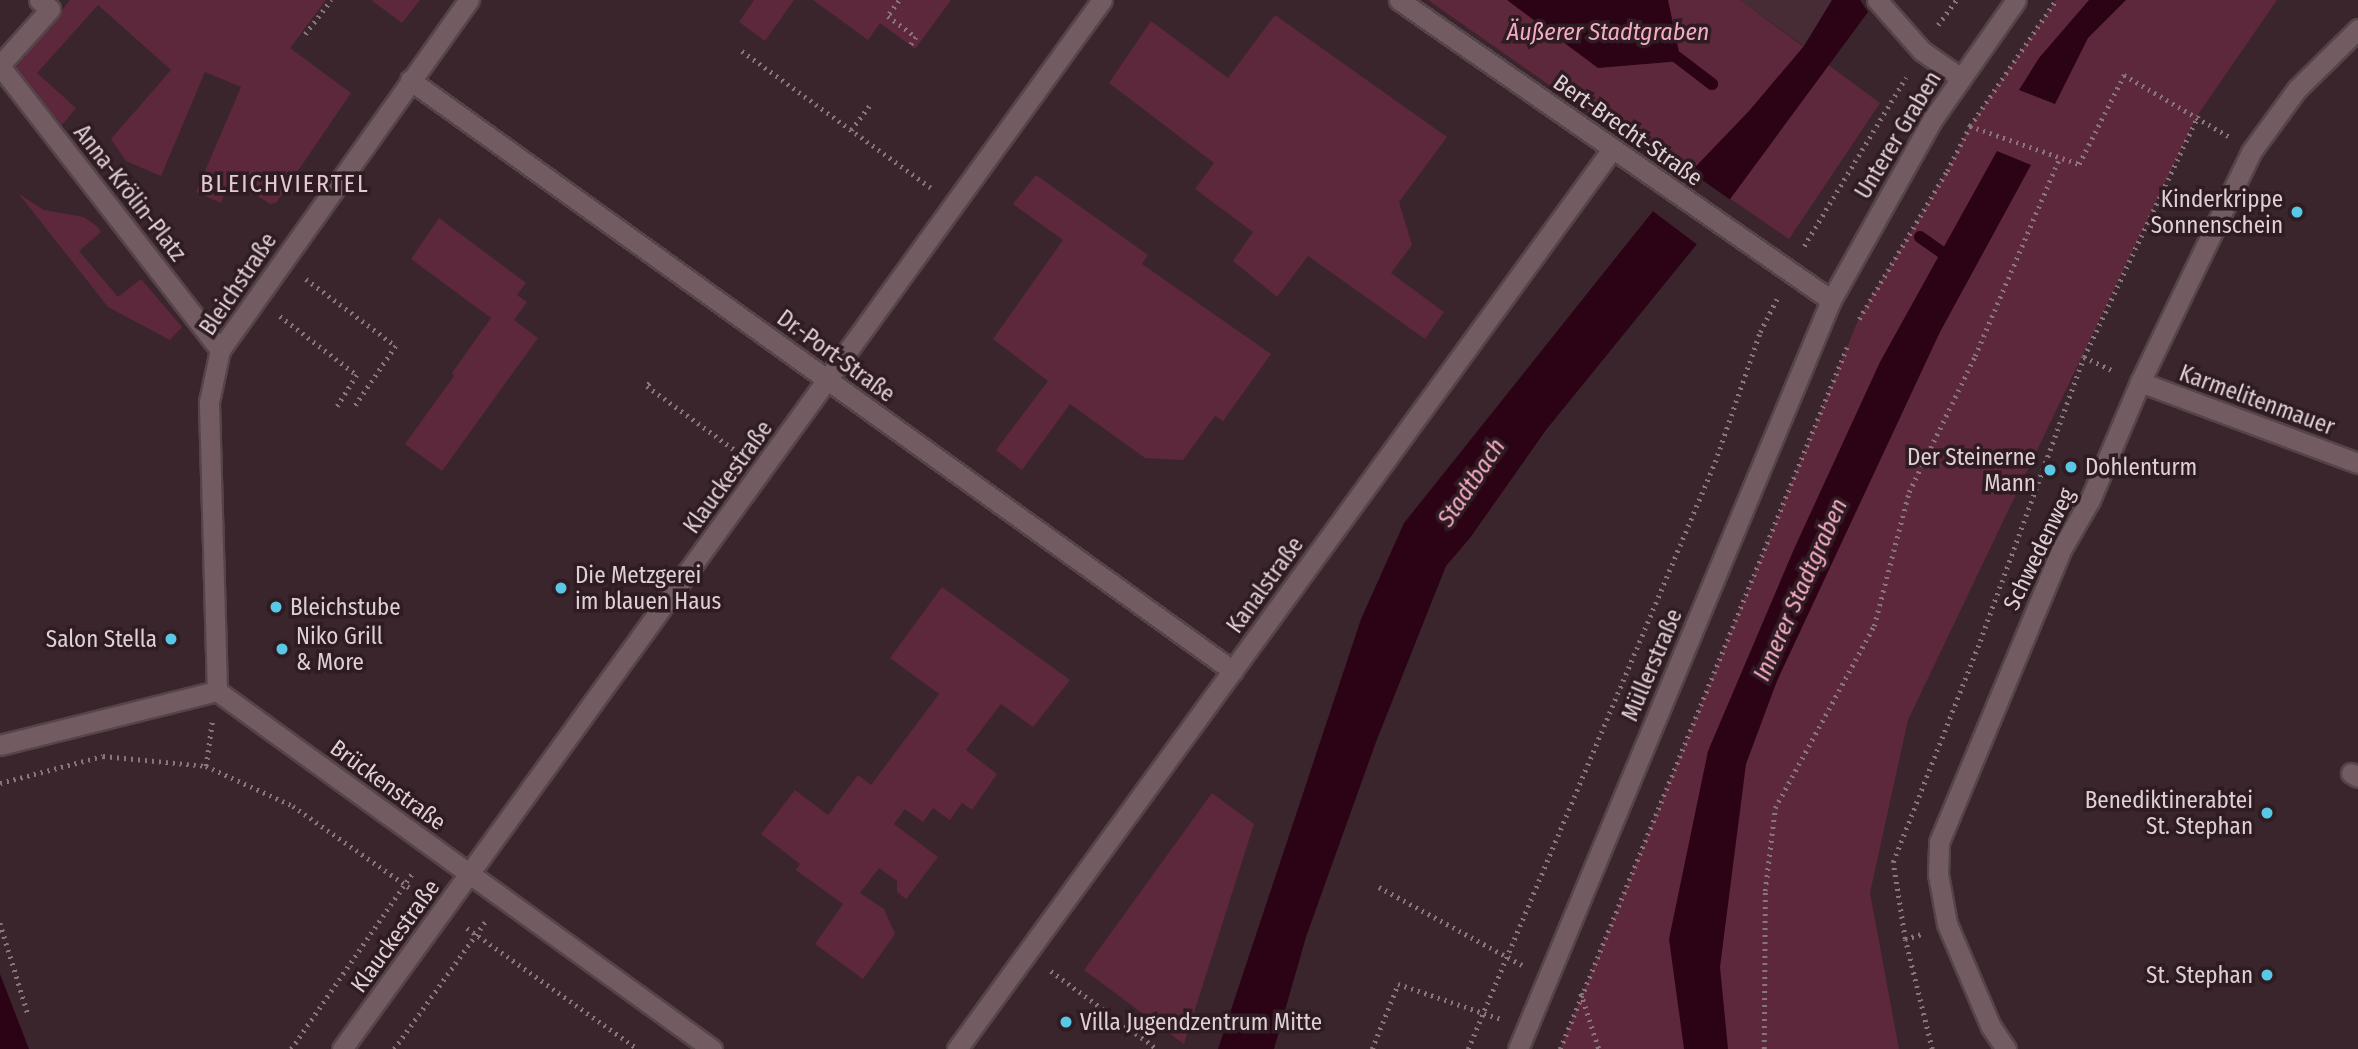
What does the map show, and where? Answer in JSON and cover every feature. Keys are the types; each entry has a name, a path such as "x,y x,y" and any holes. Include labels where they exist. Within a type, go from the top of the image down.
{"street":[{"name":"Anna-Krölin-Platz","path":"39,0 50,9 0,66 220,350"},
{"name":"Bleichstraße","path":"217,691 209,402 220,350 469,0"},
{"name":"Klauckestraße","path":"342,1049 1102,0"},
{"name":"Bert-Brecht-Straße","path":"1399,0 1831,300"},
{"name":"Unterer Graben","path":"1831,300 1932,120 2016,0"},
{"path":"1878,1 1922,51 1961,78"},
{"name":"Schwedenweg","path":"2006,1049 1992,1027 1947,923 1938,874 1939,842 2061,550 2090,500 2140,382 2251,152 2297,89 2358,29"},
{"name":"Dr.-Port-Straße","path":"410,80 1233,671"},
{"name":"Kanalstraße","path":"957,1049 1612,149"},
{"name":"Müllerstraße","path":"1518,1049 1831,300"},
{"name":"Karmelitenmauer","path":"2140,382 2358,463"},
{"path":"0,745 217,691"},
{"name":"Brückenstraße","path":"217,691 712,1049"}],"path":[{"path":"305,34 331,0"},
{"path":"1468,1049 1715,463 1760,332 1789,273 1922,51 1956,0"},
{"path":"1854,330 1970,127 2056,0"},
{"path":"899,1 888,16 916,37 911,45"},
{"path":"742,51 954,204"},
{"path":"1970,127 2079,164 2124,75 2237,142"},
{"path":"851,130 871,103"},
{"path":"1764,1049 1765,891 1774,808 1874,626 1909,492 1975,356 2060,157"},
{"path":"282,262 396,346 353,409"},
{"path":"257,298 357,374 337,407"},
{"path":"1560,1049 1849,343"},
{"path":"650,383 647,386 763,470"},
{"path":"206,766 217,691"},
{"path":"0,783 103,756 206,766 293,806 638,1049"},
{"path":"291,1049 431,847"},
{"path":"1379,887 1506,958 1549,977"},
{"path":"394,1049 502,899"},
{"path":"0,923 28,1014"},
{"path":"1027,953 1157,1049"},
{"path":"1372,1049 1398,984 1527,1029"},
{"path":"1581,993 1599,1049"}],"shaded area":[{"path":"70,0 326,0 290,48 351,93 276,203 270,204 230,177 221,203 196,192 241,87 205,72 161,176 126,161 111,139 171,70 98,5 37,73 76,108 62,125 15,69"},
{"path":"371,0 420,0 402,23"},
{"path":"754,0 794,0 765,41 739,22"},
{"path":"813,0 951,0 915,49 880,23 868,40"},
{"path":"1428,0 1740,0 1880,103 1789,239 1672,159 1622,136"},
{"path":"1740,0 1832,0 1804,46"},
{"path":"2056,0 2277,0 2197,116 1908,720 1870,893 1899,1049 1560,1049 1859,318 1947,171 1970,126"},
{"path":"1275,15 1447,137 1399,202 1412,245 1391,273 1444,312 1425,339 1308,256 1277,297 1233,261 1253,232 1195,189 1214,163 1109,83 1151,21 1228,78"},
{"path":"1036,175 1148,255 1142,264 1271,354 1223,421 1215,416 1183,460 1145,458 1070,404 1022,470 996,450 1048,381 993,339 1063,240 1013,204"},
{"path":"19,194 44,210 84,217 98,227 101,232 79,251 118,297 141,279 182,327 170,340 108,307"},
{"path":"439,218 526,283 517,295 527,302 514,320 538,338 442,471 405,444 454,376 452,373 491,318 411,259"},
{"path":"942,587 1070,680 1033,727 1001,704 966,750 997,774 972,810 962,803 950,820 933,808 923,822 905,809 894,824 938,857 906,899 897,892 897,881 879,868 860,893 884,909 895,934 863,979 815,944 843,904 796,870 800,864 761,834 795,790 828,815 858,775 871,785 939,694 890,658"},
{"path":"1212,793 1254,824 1184,1044 1084,970"}],"water":[{"name":"Äußerer Stadtgraben","path":"1507,0 1668,0 1681,61 1598,68"},
{"name":"Stadtbach","path":"1832,0 1860,0 1868,12 1697,244 1546,430 1470,538 1446,566 1376,742 1306,937 1274,1049 1218,1049 1361,619 1404,523 1653,211 1749,111 1804,46"},
{"path":"2089,0 2126,0 2088,38 2055,104 2019,90 2039,58"},
{"name":"Innerer Stadtgraben","path":"1997,151 2031,165 1940,332 1777,681 1746,764 1720,967 1728,1049 1684,1049 1669,939 1708,751 1794,549 1880,362"},
{"path":"0,974 29,1049 0,1049"}],"pier":[{"path":"1688,170 1732,201 1699,246 1650,209"}],"waterway":[{"name":"Äußerer Stadtgraben","path":"1670,52 1712,84"},
{"name":"Äußerer Stadtgraben","path":"1920,237 1954,261"}],"place":[{"name":"Kinderkrippe Sonnenschein","path":"2297,212"},
{"name":"Dohlenturm","path":"2071,467"},
{"name":"Der Steinerne Mann","path":"2050,470"},
{"name":"Die Metzgerei im blauen Haus","path":"561,588"},
{"name":"Bleichstube","path":"276,607"},
{"name":"Salon Stella","path":"171,639"},
{"name":"Niko Grill & More","path":"282,649"},
{"name":"Benediktinerabtei St. Stephan","path":"2267,813"},
{"name":"St. Stephan","path":"2267,975"},
{"name":"Villa Jugendzentrum Mitte","path":"1066,1022"}],"district":[{"name":"BLEICHVIERTEL","path":"285,185"}]}
